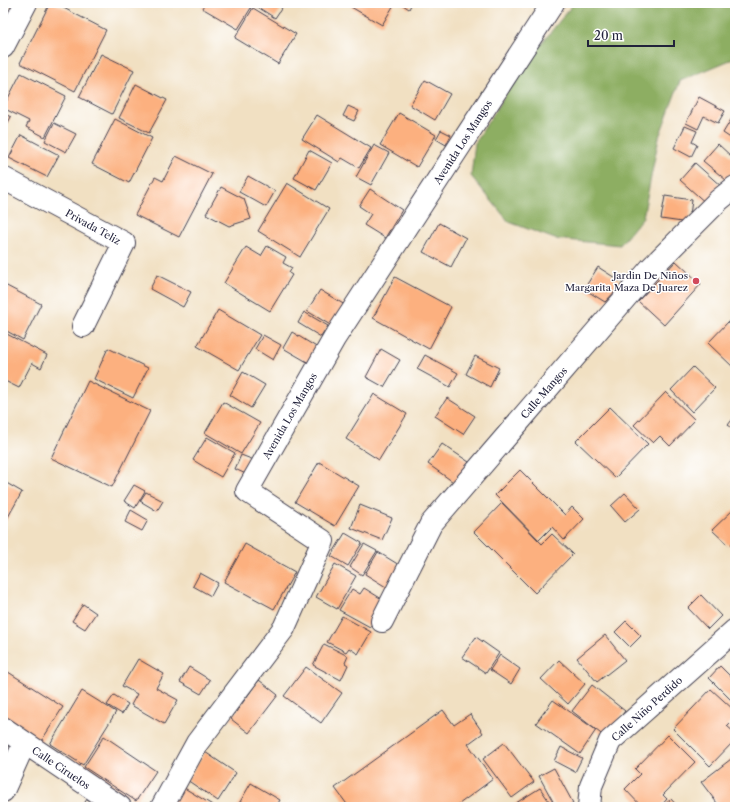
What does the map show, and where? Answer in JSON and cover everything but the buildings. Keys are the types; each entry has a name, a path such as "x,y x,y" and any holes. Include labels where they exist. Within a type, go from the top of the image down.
{"street":[{"path":"3,47 26,3"},
{"name":"Avenida Los Mangos","path":"162,807 197,743 284,628 323,541 247,491 334,339 553,3"},
{"name":"Privada Teliz","path":"3,178 124,244 83,326"},
{"name":"Calle Mangos","path":"382,621 431,524 651,268 718,200 735,187"},
{"name":"Calle Niño Perdido","path":"589,807 590,786 610,741 735,630"},
{"name":"Calle Ciruelos","path":"3,728 24,744 120,807"},
{"path":"3,791 24,744"}],"green space":[{"path":"574,3 735,3 735,58 680,81 659,137 643,217 620,245 555,239 509,222 471,176 475,143 521,69"}],"place":[{"name":"Jardin De Niños Margarita Maza De Juarez","path":"696,281"}]}
